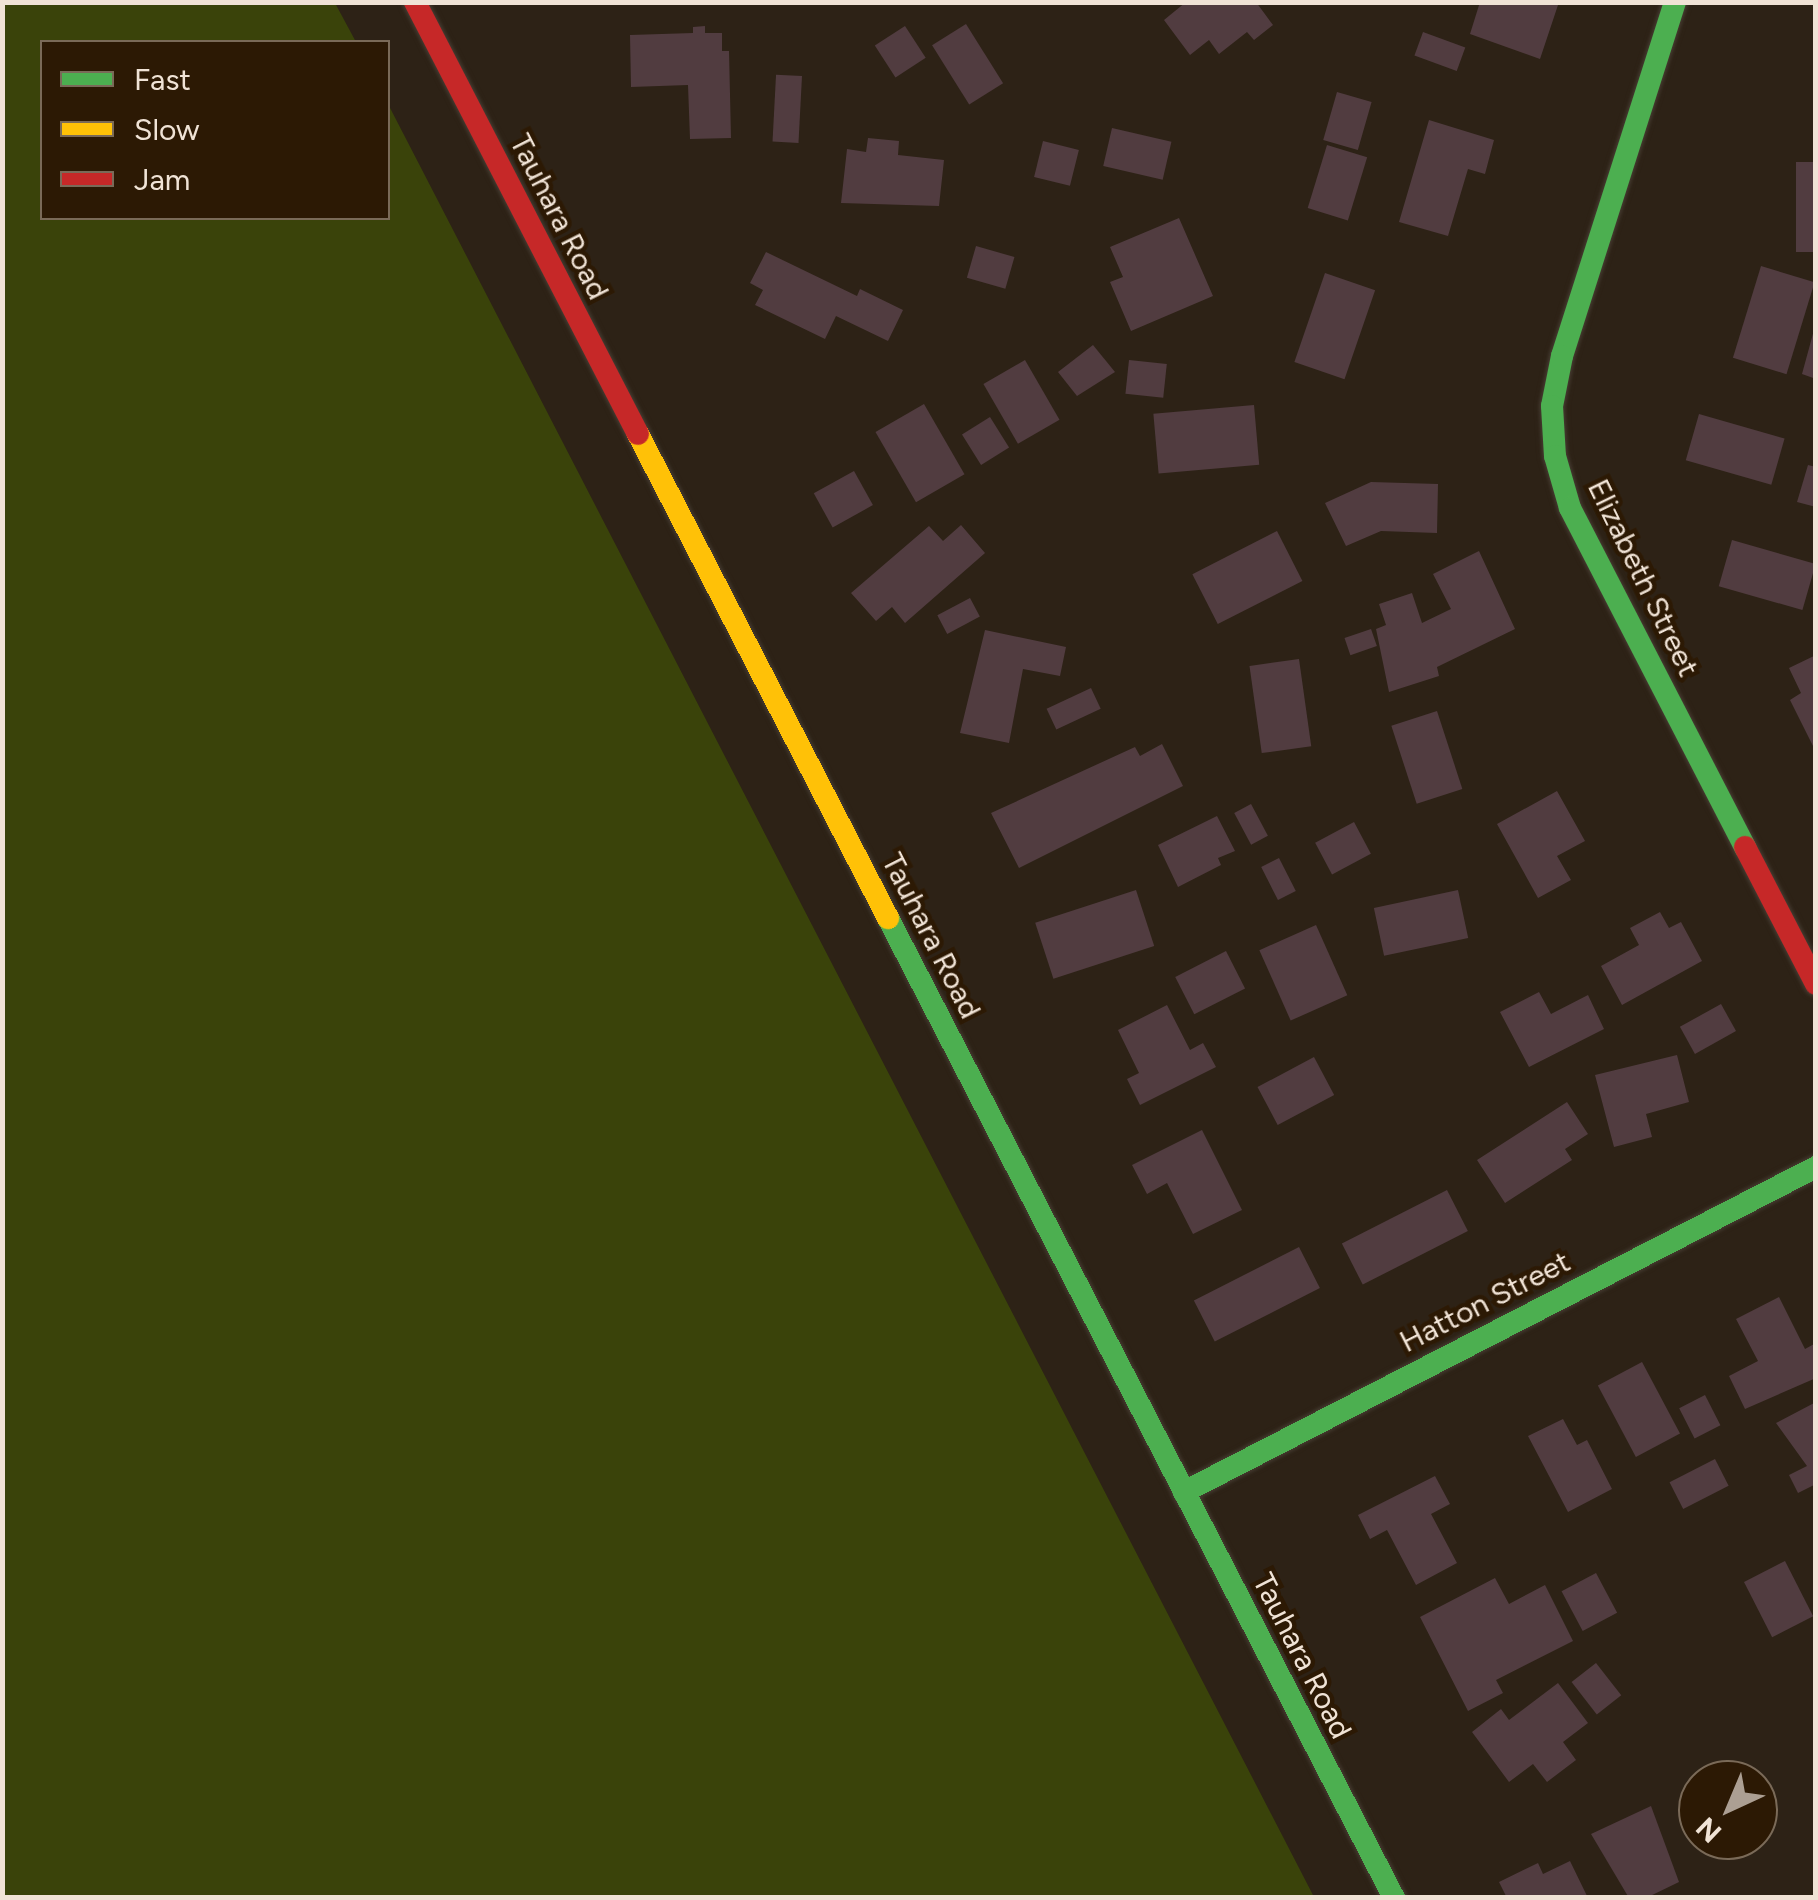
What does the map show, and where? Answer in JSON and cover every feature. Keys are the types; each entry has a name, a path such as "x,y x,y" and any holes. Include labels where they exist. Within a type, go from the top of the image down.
{"main road":[{"name":"Tauhara Road","path":"415,2 1394,1898"},
{"name":"Elizabeth Street","path":"1674,2 1562,356 1552,406 1555,456 1570,508 1816,984"},
{"name":"Hatton Street","path":"1184,1492 1816,1166"}],"green space":[{"path":"3,2 335,3 355,40 40,40 40,220 390,220 390,108 1314,1897 3,1897"}],"building":[{"path":"1186,2 1256,2 1273,25 1254,40 1247,32 1219,54 1209,40 1190,55 1164,20"},
{"path":"1480,2 1559,2 1540,59 1470,34"},
{"path":"966,24 1003,83 969,105 932,45"},
{"path":"705,26 705,33 722,33 722,51 729,51 731,138 690,139 688,85 631,87 630,35 693,33 693,27"},
{"path":"905,26 926,58 896,77 875,46"},
{"path":"1423,32 1465,47 1457,71 1414,55"},
{"path":"776,75 802,76 798,143 773,142"},
{"path":"1337,92 1372,102 1358,150 1323,140"},
{"path":"1429,120 1494,140 1485,174 1468,169 1448,236 1399,222"},
{"path":"1112,128 1171,142 1163,180 1103,166"},
{"path":"868,138 899,141 898,155 944,160 939,206 841,203 847,149 866,152"},
{"path":"1043,141 1079,150 1070,186 1034,177"},
{"path":"1327,145 1367,157 1348,220 1308,208"},
{"path":"1796,162 1816,162 1816,252 1796,252"},
{"path":"1179,218 1213,296 1131,331 1110,282 1123,277 1110,247"},
{"path":"976,246 1014,257 1005,289 967,278"},
{"path":"766,252 857,296 860,289 903,310 888,341 836,316 825,339 755,305 763,290 750,283"},
{"path":"1761,266 1815,282 1786,374 1733,358"},
{"path":"1325,273 1375,290 1345,379 1294,362"},
{"path":"1816,331 1816,379 1802,374"},
{"path":"1093,345 1115,372 1077,396 1058,372"},
{"path":"1025,360 1060,420 1018,444 983,384"},
{"path":"1129,360 1167,364 1163,398 1125,394"},
{"path":"924,404 964,474 916,502 876,432"},
{"path":"1254,405 1259,465 1159,474 1153,414"},
{"path":"1699,414 1785,439 1771,485 1686,460"},
{"path":"990,417 1009,448 981,465 962,434"},
{"path":"1808,465 1816,467 1816,507 1797,502"},
{"path":"854,471 873,505 833,527 814,493"},
{"path":"1371,482 1438,484 1437,533 1381,531 1346,546 1325,503"},
{"path":"961,525 985,553 905,623 892,607 876,621 851,593 929,526 943,541"},
{"path":"1277,531 1302,581 1218,624 1192,574"},
{"path":"1732,540 1816,564 1802,610 1719,586"},
{"path":"1479,551 1515,629 1437,667 1439,676 1389,692 1376,629 1386,625 1379,604 1412,593 1422,623 1451,609 1433,574"},
{"path":"970,598 980,617 947,634 937,615"},
{"path":"1371,629 1377,646 1350,655 1345,638"},
{"path":"985,630 1066,647 1060,676 1023,669 1009,743 960,733"},
{"path":"1816,655 1816,752 1790,700 1801,693 1789,668"},
{"path":"1299,659 1311,746 1262,753 1249,666"},
{"path":"1091,688 1101,709 1056,730 1047,709"},
{"path":"1437,711 1462,789 1417,804 1391,726"},
{"path":"1162,744 1183,786 1019,868 991,813 1135,747 1140,756"},
{"path":"1557,791 1585,841 1557,856 1571,880 1538,898 1497,824"},
{"path":"1251,804 1268,836 1251,845 1234,813"},
{"path":"1217,816 1235,851 1218,858 1221,865 1178,887 1158,845"},
{"path":"1354,822 1371,854 1332,874 1315,843"},
{"path":"1279,858 1296,891 1278,900 1261,867"},
{"path":"1136,890 1154,946 1053,979 1035,923"},
{"path":"1458,890 1468,938 1384,956 1374,908"},
{"path":"1660,912 1669,928 1681,922 1702,961 1622,1005 1601,966 1639,945 1630,928"},
{"path":"1316,925 1347,995 1291,1021 1259,950"},
{"path":"1226,951 1245,988 1194,1014 1175,977"},
{"path":"1539,992 1551,1014 1588,995 1604,1029 1529,1067 1500,1012"},
{"path":"1721,1004 1736,1031 1695,1054 1680,1027"},
{"path":"1167,1005 1190,1050 1203,1043 1216,1067 1140,1105 1127,1079 1139,1073 1118,1030"},
{"path":"1677,1055 1689,1102 1646,1114 1652,1137 1614,1147 1595,1075"},
{"path":"1314,1057 1334,1095 1278,1125 1257,1087"},
{"path":"1567,1102 1588,1134 1565,1149 1572,1160 1505,1203 1477,1160"},
{"path":"1202,1130 1242,1210 1193,1234 1167,1183 1147,1194 1132,1165"},
{"path":"1447,1190 1468,1231 1363,1285 1342,1244"},
{"path":"1299,1247 1320,1288 1215,1342 1194,1301"},
{"path":"1779,1297 1805,1349 1816,1343 1816,1378 1745,1409 1729,1376 1758,1361 1736,1319"},
{"path":"1642,1362 1680,1434 1636,1457 1598,1385"},
{"path":"1705,1395 1720,1425 1695,1438 1679,1408"},
{"path":"1816,1402 1816,1484 1798,1493 1789,1475 1807,1466 1776,1423"},
{"path":"1563,1419 1577,1445 1587,1440 1612,1489 1568,1512 1528,1436"},
{"path":"1715,1459 1729,1486 1683,1509 1670,1482"},
{"path":"1435,1476 1450,1504 1431,1514 1457,1563 1416,1585 1387,1530 1370,1539 1358,1515"},
{"path":"1785,1561 1813,1616 1772,1637 1744,1582"},
{"path":"1596,1573 1617,1613 1583,1631 1562,1591"},
{"path":"1495,1578 1509,1604 1545,1585 1573,1641 1496,1680 1503,1693 1468,1711 1420,1617"},
{"path":"1596,1663 1621,1695 1597,1714 1572,1682"},
{"path":"1558,1683 1588,1723 1563,1742 1576,1760 1547,1782 1533,1764 1509,1782 1472,1732 1501,1709 1509,1720"},
{"path":"1651,1806 1679,1882 1646,1898 1629,1898 1591,1834"},
{"path":"1570,1861 1588,1898 1507,1898 1499,1882 1538,1863 1543,1874"}],"traffic: fast":[{"path":"1675,2 1562,356 1552,406 1555,456 1570,508 1745,847"},
{"path":"888,918 1394,1898"},
{"path":"1184,1492 1816,1167"}],"traffic: slow":[{"path":"638,434 888,918"}],"traffic: jam":[{"path":"415,2 638,434"},
{"path":"1745,847 1816,984"}]}
